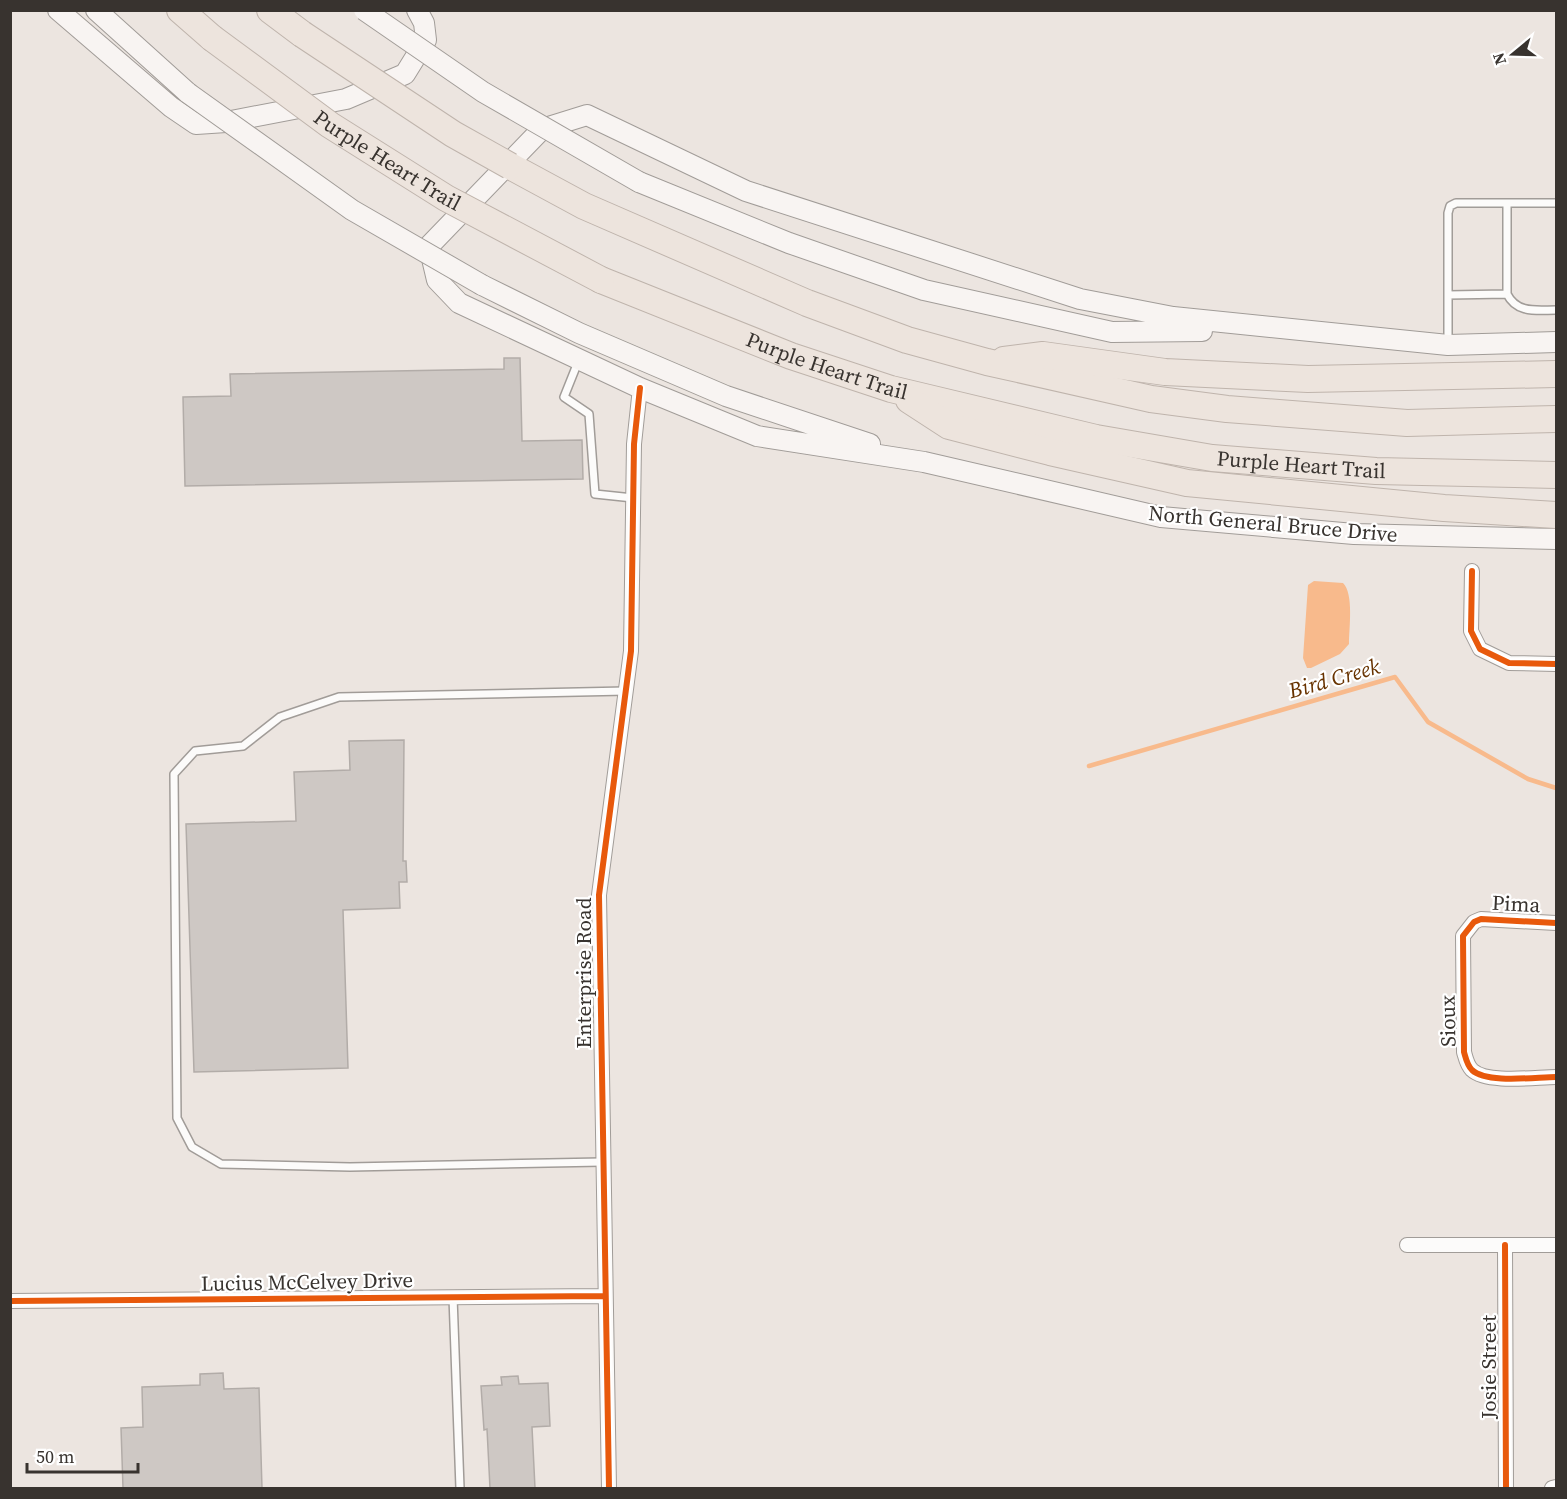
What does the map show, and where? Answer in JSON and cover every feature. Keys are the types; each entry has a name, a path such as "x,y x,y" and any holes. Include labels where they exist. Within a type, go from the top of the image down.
{"highway":[{"name":"Purple Heart Trail","path":"180,10 212,38 330,125 446,198 600,280 791,356 891,389 1096,438 1212,458 1376,471 1557,474"},
{"path":"270,10 302,34 453,134 584,206 807,303 908,340 987,362 1151,399 1227,409 1407,423 1557,419"},
{"path":"987,362 1043,355 1165,372 1308,379 1557,374"},
{"path":"891,389 949,426 1187,483 1444,508 1557,515"}],"main road":[{"path":"58,10 171,107 196,124 226,122 346,99 405,74 426,40 424,23 417,10"},
{"path":"96,10 188,93 352,210 482,285 579,333 726,396 924,462"},
{"path":"364,10 483,92 639,182 789,243 913,286 1112,332 1298,330"},
{"path":"924,462 758,436 640,388 459,303 437,280 429,246 542,129 587,115 746,191 1080,299 1173,317 1448,345 1557,342"},
{"name":"North General Bruce Drive","path":"924,462 1161,518 1354,534 1557,539"}],"street":[{"name":"Enterprise Road","path":"609,1488 599,895 631,651 634,444 640,388"},
{"path":"1472,571 1471,631 1480,650 1509,663 1557,664"},
{"name":"Pima","path":"1474,922 1481,919 1557,923"},
{"name":"Sioux","path":"1474,922 1463,936 1464,1052 1467,1065 1482,1076 1496,1078 1557,1077"},
{"path":"1407,1245 1557,1245"},
{"name":"Josie Street","path":"1505,1245 1506,1488"},
{"name":"Lucius McCelvey Drive","path":"10,1301 604,1296"},
{"path":"1552,1488 1557,1487"}],"lane":[{"path":"1507,203 1508,294 1511,301 1518,308 1557,310"},
{"path":"1448,345 1448,213 1450,206 1456,204 1557,203"},
{"path":"1448,295 1508,294"},
{"path":"579,360 564,397 589,414 595,494 633,498"},
{"path":"602,1162 350,1167 221,1164 192,1147 177,1118 174,774 195,751 243,746 280,717 339,697 626,691"},
{"path":"453,1298 460,1488"}],"shaded area":[{"path":"1314,581 1343,583 1346,588 1350,603 1349,644 1340,654 1307,668 1303,658 1308,585"}],"building":[{"path":"504,358 520,358 522,441 582,440 583,479 185,486 183,397 231,396 230,374 504,369"},
{"path":"404,740 403,861 406,861 407,882 399,882 400,908 343,910 348,1068 194,1072 186,824 296,821 294,772 350,770 349,741"},
{"path":"223,1373 224,1389 259,1388 262,1488 123,1488 121,1428 143,1427 142,1387 200,1385 200,1374"},
{"path":"518,1376 519,1384 548,1383 550,1426 532,1427 535,1488 490,1488 487,1429 484,1430 481,1386 502,1385 501,1377"}],"waterway":[{"name":"Bird Creek","path":"1089,766 1395,677 1428,722 1528,779 1556,788"}],"cycle path":[{"path":"609,1488 599,895 631,651 634,444 640,388"},
{"path":"1472,571 1471,631 1480,649 1509,663 1556,664"},
{"path":"1556,923 1481,919 1474,922 1463,936 1464,1052 1469,1066 1479,1074 1489,1077 1512,1079 1556,1077"},
{"path":"1505,1245 1506,1488"},
{"path":"10,1301 604,1296"}]}
